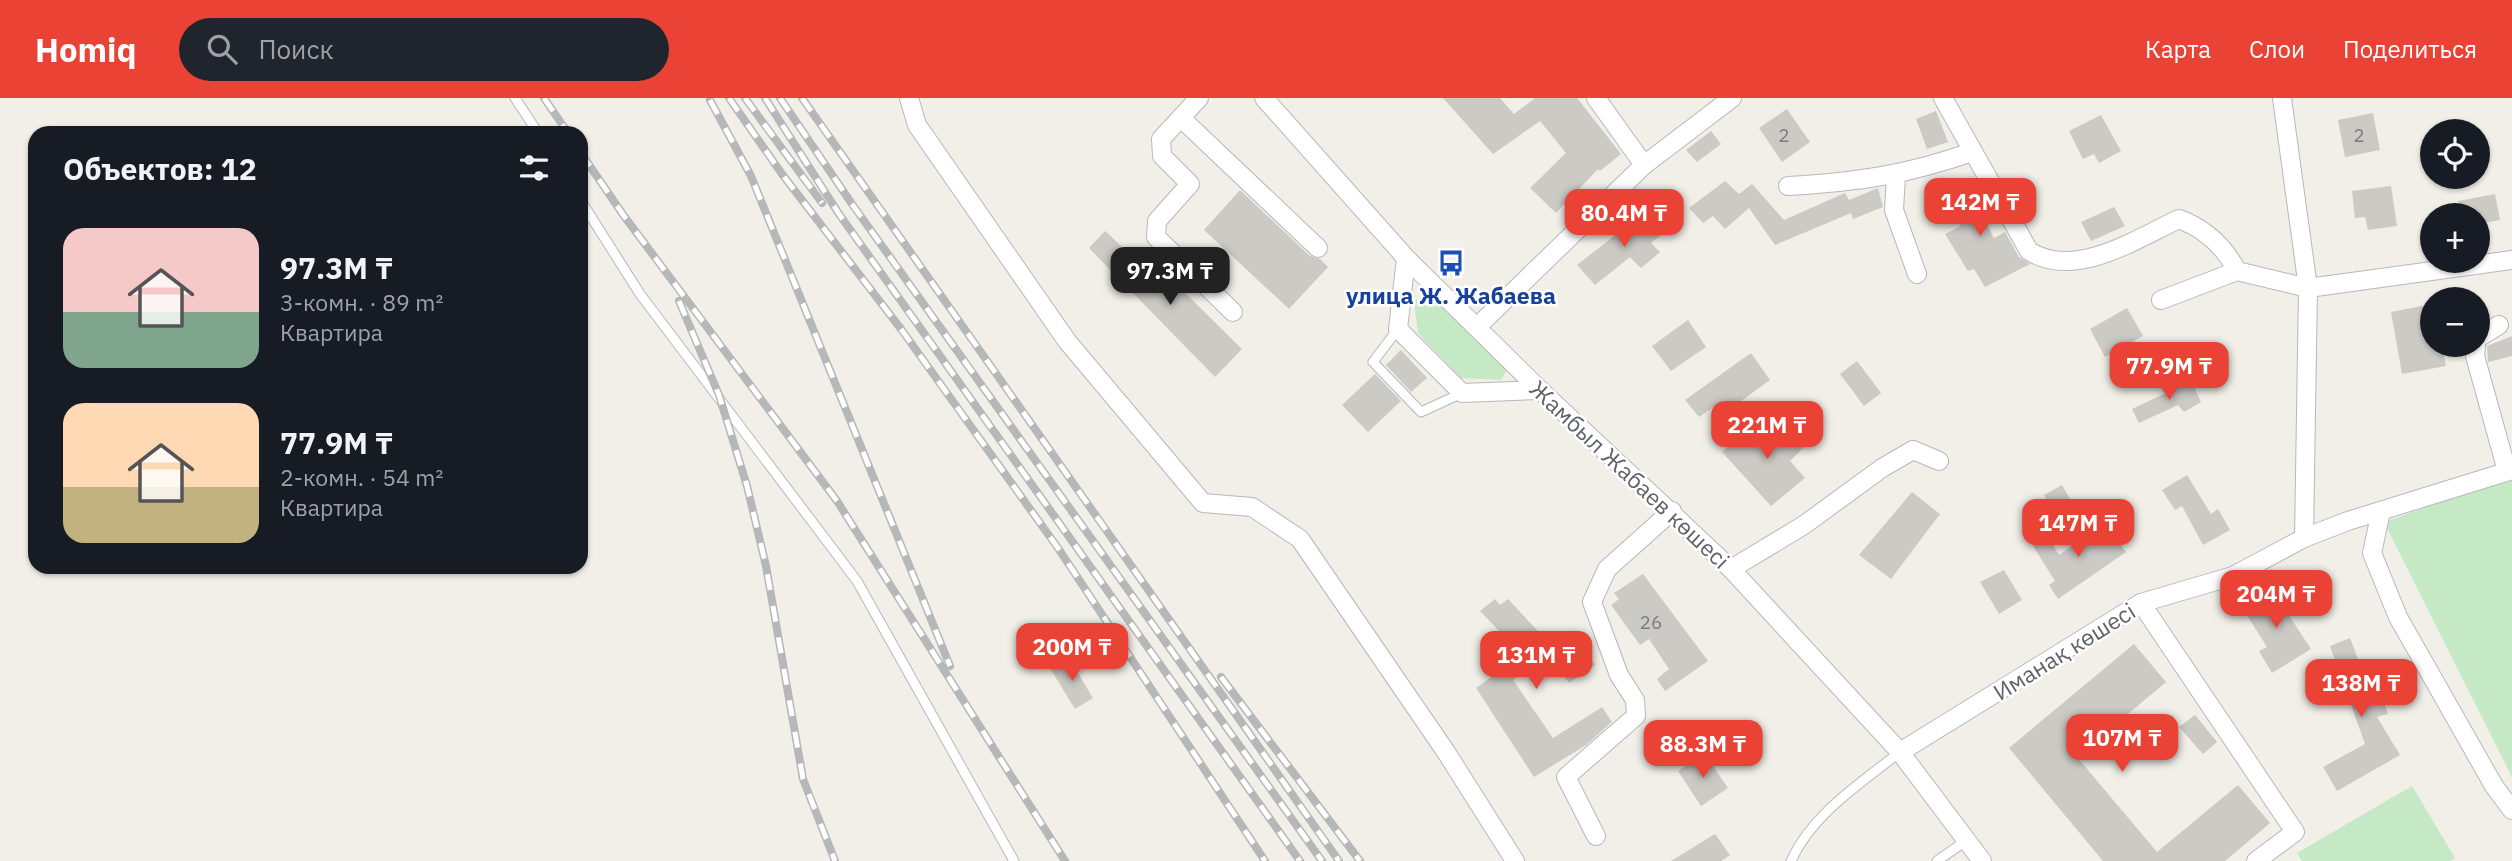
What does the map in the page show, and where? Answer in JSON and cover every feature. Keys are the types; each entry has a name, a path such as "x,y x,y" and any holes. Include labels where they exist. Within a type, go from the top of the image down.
{"street":[{"path":"909,98 917,125 1067,341 1203,503 1252,507 1300,539 1446,752 1515,861"},
{"path":"1199,98 1161,139 1162,156 1191,184 1157,221 1156,237 1233,312"},
{"name":"Жамбыл Жабаев көшесі","path":"1264,98 1406,258 1539,390 1672,511 1731,569 1900,752 1982,861"},
{"path":"1596,98 1644,165"},
{"path":"1477,327 1644,165 1732,98"},
{"path":"1943,98 1972,152 2007,206 2029,251 2046,261 2090,259 2179,219 2199,226 2228,253 2237,271"},
{"path":"2282,98 2308,288 2304,538"},
{"path":"1181,118 1318,248"},
{"path":"1788,186 1844,183 1918,171 1972,152"},
{"path":"1896,175 1894,210 1917,274"},
{"path":"1406,258 1398,329 1462,394 1539,390"},
{"path":"2161,300 2237,271 2308,288 2512,260"},
{"path":"2490,330 2499,324"},
{"path":"2475,357 2510,471"},
{"path":"1731,569 1804,524 1882,468 1913,450 1939,461"},
{"name":"Иманақ көшесі","path":"1900,752 2141,603 2232,576 2304,538 2510,471"},
{"path":"1596,836 1566,777 1636,716 1635,700 1619,675 1592,603 1607,569 1672,511"},
{"path":"2381,511 2372,553 2398,617 2494,786 2512,810"},
{"path":"2141,603 2295,832 2256,861"}],"lane":[{"path":"515,98 533,126"},
{"path":"588,212 640,294 858,582 1014,861"},
{"path":"1398,329 1373,362 1422,412 1462,394"},
{"path":"1791,861 1800,840 1826,814 1900,752"},
{"path":"1937,861 1967,840"}],"green space":[{"path":"1431,292 1508,368 1501,380 1461,378 1418,333 1414,301"},
{"path":"2512,477 2512,777 2384,522"},
{"path":"2412,786 2455,858 2450,861 2302,861 2297,853"}],"building":[{"path":"1443,98 1500,98 1514,114 1535,98 1577,98 1621,154 1600,171 1598,169 1556,213 1530,188 1566,153 1540,121 1493,154"},
{"path":"1787,109 1810,142 1782,162 1759,128"},
{"path":"1936,111 1948,142 1927,149 1916,119"},
{"path":"2373,113 2380,150 2345,157 2338,120"},
{"path":"2101,115 2121,151 2099,163 2094,154 2083,159 2069,131"},
{"path":"1711,131 1721,144 1697,162 1686,150"},
{"path":"1972,179 1988,206 1979,210 1994,238 2005,232 2019,257 2030,264 1985,287 1974,269 1968,271 1945,234 1961,226 1943,193"},
{"path":"1725,181 1739,194 1752,184 1784,220 1845,193 1849,200 1878,188 1883,207 1853,219 1851,213 1775,245 1749,208 1725,229 1713,216 1703,223 1689,208"},
{"path":"2391,186 2397,226 2368,230 2365,217 2355,218 2352,191"},
{"path":"1240,190 1310,256 1320,259 1328,267 1289,309 1204,230"},
{"path":"2495,194 2500,220 2490,222 2490,203 2458,201"},
{"path":"2114,207 2125,226 2091,241 2081,222"},
{"path":"1646,211 1664,232 1651,243 1660,252 1641,268 1630,257 1595,285 1577,265"},
{"path":"1105,231 1159,281 1166,274 1242,349 1215,377 1089,248"},
{"path":"2420,306 2420,357 2444,357 2446,366 2402,374 2391,312"},
{"path":"2127,308 2143,336 2105,357 2090,329"},
{"path":"1688,320 1706,347 1671,371 1652,346"},
{"path":"2512,336 2512,356 2488,362 2490,345"},
{"path":"1401,350 1427,378 1411,392 1386,365"},
{"path":"1751,353 1770,380 1730,409 1724,400 1699,417 1685,400"},
{"path":"1857,361 1881,393 1864,406 1840,374"},
{"path":"1375,374 1401,401 1368,432 1342,405"},
{"path":"2191,381 2201,402 2184,412 2178,405 2139,423 2132,409"},
{"path":"1781,421 1803,448 1790,461 1805,478 1771,506 1722,452 1753,427 1761,436"},
{"path":"2187,475 2211,514 2218,509 2230,530 2203,545 2182,506 2175,510 2162,490"},
{"path":"2062,485 2074,506 2055,516 2044,495"},
{"path":"1912,492 1940,514 1891,579 1859,555"},
{"path":"2105,523 2126,552 2058,599 2049,585 2055,581 2031,543 2046,534 2059,555"},
{"path":"2004,570 2022,600 1999,614 1980,582"},
{"path":"1643,574 1708,661 1665,691 1657,679 1669,669 1649,639 1640,645 1611,605 1619,599 1614,593"},
{"path":"2279,585 2287,597 2280,602 2311,649 2272,673 2259,651 2267,647 2243,609"},
{"path":"1495,599 1500,605 1508,599 1550,644 1570,630 1595,665 1569,683 1547,653 1513,680 1553,738 1602,707 1612,722 1586,745 1534,777 1476,688 1522,655 1480,611"},
{"path":"2350,638 2359,662 2369,659 2388,714 2377,717 2400,755 2337,791 2323,767 2365,744 2330,646"},
{"path":"2134,644 2166,682 2077,757 2157,852 2238,785 2270,823 2225,861 2103,861 2009,748"},
{"path":"1068,657 1093,698 1075,709 1050,668"},
{"path":"2195,715 2217,742 2203,754 2179,727"},
{"path":"1704,753 1728,788 1701,806 1678,771"},
{"path":"1715,834 1730,855 1721,861 1671,861"}],"railway":[{"path":"544,98 563,126"},
{"path":"729,98 782,174 901,329 1058,548 1265,861"},
{"path":"745,98 822,203"},
{"path":"765,98 839,214 1300,861"},
{"path":"780,98 852,204 1322,861"},
{"path":"802,98 1339,861"},
{"path":"710,100 751,176 950,666"},
{"path":"588,163 624,216 837,501 1065,861"},
{"path":"679,301 719,395 747,486 766,566 803,779 835,861"},
{"path":"1221,677 1360,861"}],"place":[{"name":"улица Ж. Жабаева","path":"1451,263"}]}
